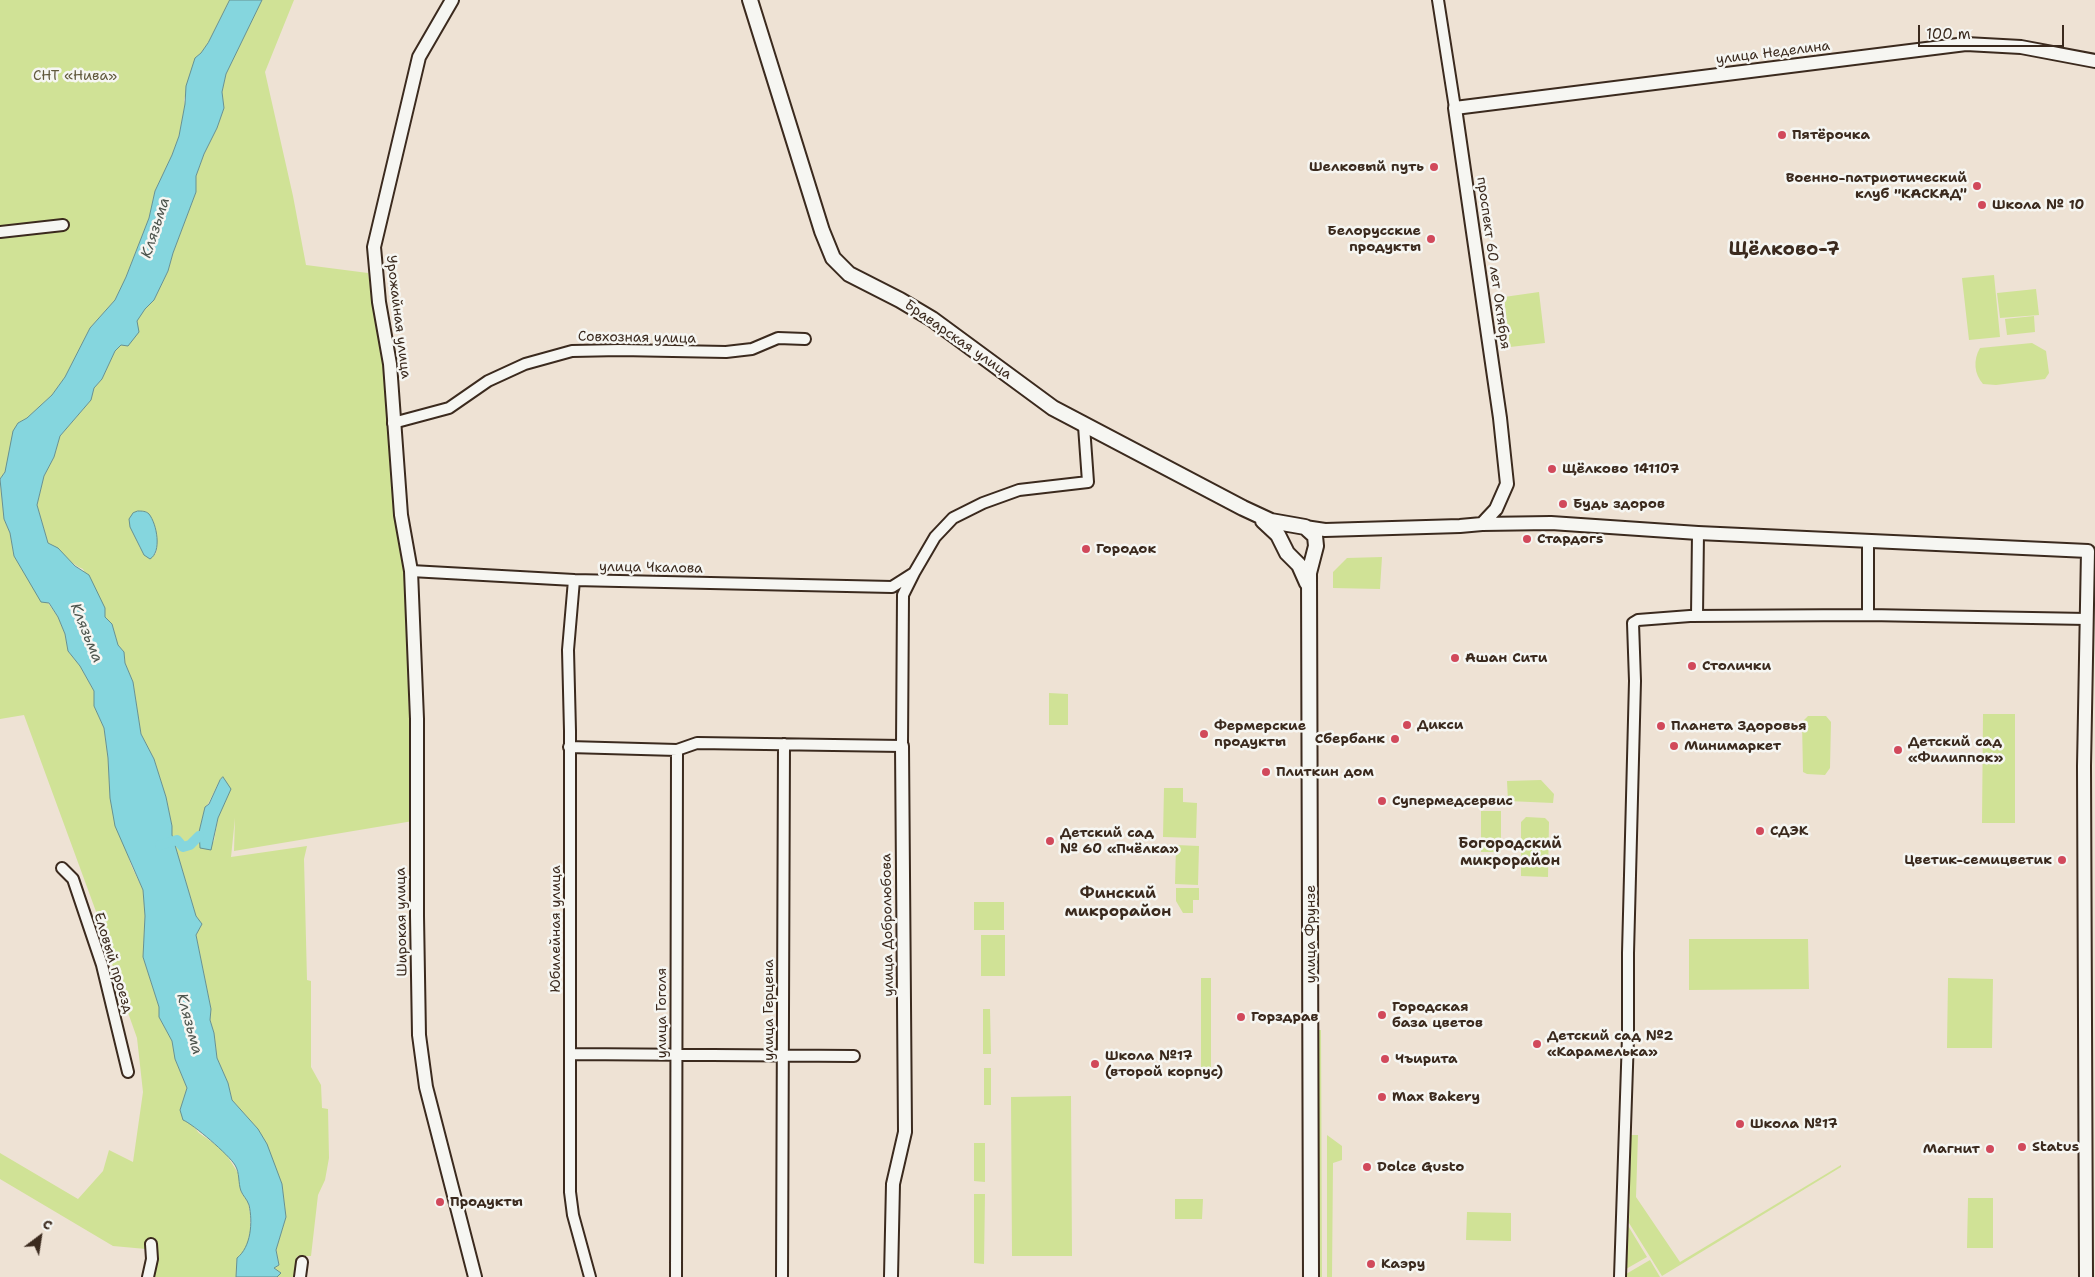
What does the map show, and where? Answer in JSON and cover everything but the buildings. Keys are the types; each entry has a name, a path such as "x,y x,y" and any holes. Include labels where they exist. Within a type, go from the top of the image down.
{"main road":[{"name":"Браварская улица","path":"750,0 822,231 833,258 849,274 932,319 1053,408 1243,508"},
{"path":"1243,508 1271,521 1300,527 1315,536 1315,548 1309,573 1309,592"},
{"path":"1243,508 1272,529 1283,544 1286,553 1294,558 1304,572 1309,592"},
{"path":"1283,544 1288,531 1300,527"},
{"path":"1294,558 1308,557 1315,548"},
{"name":"улица Фрунзе","path":"1309,592 1311,1277"}],"street":[{"name":"Урожайная улица","path":"410,566 400,514 390,364 379,302 374,247 418,57 452,0"},
{"name":"проспект 60 лет Октября","path":"1438,0 1499,409 1507,484 1496,509 1482,524"},
{"name":"улица Неделина","path":"1455,108 1966,44 2021,47 2095,61"},
{"path":"0,232 63,225"},
{"name":"Совхозная улица","path":"393,423 449,408 488,381 517,367 572,352 620,350 693,353 726,352 752,349 778,338 805,339"},
{"name":"улица Добролюбова","path":"891,1277 893,1184 905,1132 902,746 903,595 935,537 953,518 983,503 1019,490 1088,482 1084,426"},
{"path":"1300,527 1334,530 1552,523 1698,533 2092,551 2087,619 2084,766 2086,1277"},
{"path":"1315,548 1324,535 1334,530"},
{"path":"1697,616 1698,533"},
{"path":"1868,540 1868,615"},
{"name":"улица Чкалова","path":"410,566 574,580 892,587 914,573"},
{"name":"Широкая улица","path":"410,566 417,719 416,916 419,1035 426,1087 475,1277"},
{"name":"Юбилейная улица","path":"574,580 568,650 570,747 570,1192 573,1215 590,1277"},
{"path":"1620,1277 1628,1037 1635,682 1632,623 1638,620 1697,616 1868,615 2087,619"},
{"path":"570,747 677,750 696,743 902,746"},
{"name":"улица Герцена","path":"782,1277 784,744"},
{"name":"улица Гоголя","path":"676,1277 677,750"},
{"name":"Еловый проезд","path":"62,868 73,879 102,965 128,1072"},
{"path":"570,1054 854,1056"},
{"path":"148,1277 152,1259 151,1244"},
{"path":"300,1277 302,1262"}],"green space":[{"name":"СНТ «Нива»","path":"0,0 230,0 208,43 195,59 184,100 185,104 179,136 155,191 149,218 115,300 90,328 65,377 52,395 27,418 18,423 5,472 0,479"},
{"path":"262,0 294,0 265,72 293,196 306,265 368,273 384,361 394,510 404,575 413,821 234,851 235,818 231,857 307,846 304,859 307,980 311,981 311,1067 321,1085 322,1108 328,1109 329,1158 325,1180 318,1195 311,1256 297,1256 294,1277 277,1277 281,1273 274,1268 279,1265 276,1250 286,1217 282,1184 258,1129 232,1100 228,1083 217,1058 214,1033 210,1020 211,1009 196,935 202,924 196,916 172,835 166,797 154,759 141,734 133,682 125,663 124,652 118,645 112,624 105,617 83,569 48,543 37,505 44,476 54,457 60,436 91,400 94,388 102,379 115,351 145,309 154,300 168,271 196,192 196,176 224,108 222,92 226,74","holes":["138,511 149,516 153,521 157,541 156,554 140,548 129,519","223,777 230,789 218,818 214,841 200,848 199,832 205,807"]},
{"path":"1994,275 2000,337 1969,340 1962,278"},
{"path":"2036,289 2039,315 2000,318 1997,293"},
{"path":"1539,292 1545,343 1510,347 1504,297"},
{"path":"2034,316 2035,332 2007,335 2005,319"},
{"path":"2032,343 2046,351 2049,373 2045,379 1996,385 1983,384 1976,371 1976,357 1980,348"},
{"path":"0,482 4,519 10,533 14,556 58,617 65,634 68,651 80,666 94,691 94,706 104,728 110,798 131,865 143,890 145,916 143,957 159,1007 159,1017 172,1041 175,1059 187,1088 180,1110 199,1133 226,1154 238,1173 241,1192 248,1202 250,1240 243,1254 237,1258 236,1277 142,1277 146,1267 146,1249 113,1246 0,1179 0,1153 78,1199 103,1171 109,1150 133,1162 143,1092 137,1038 98,917 24,715 0,719"},
{"path":"1382,557 1380,589 1333,588 1333,572 1347,558"},
{"path":"1049,693 1068,694 1068,725 1049,725"},
{"path":"1983,714 2015,714 2015,823 1982,823"},
{"path":"1808,716 1826,716 1831,722 1830,768 1825,775 1803,772 1802,722"},
{"path":"1541,780 1554,794 1553,803 1508,801 1507,781"},
{"path":"1164,788 1183,788 1183,802 1197,803 1196,838 1163,837"},
{"path":"1481,811 1501,811 1501,852 1481,852"},
{"path":"1526,817 1545,818 1549,822 1548,877 1521,876 1521,822"},
{"path":"1176,845 1199,846 1198,885 1175,884"},
{"path":"1176,888 1199,888 1199,900 1193,900 1193,913 1183,913 1176,901"},
{"path":"974,902 1004,902 1004,930 974,930"},
{"path":"981,935 1005,935 1005,976 981,976"},
{"path":"1689,939 1808,939 1809,989 1689,990"},
{"path":"1201,978 1211,978 1211,1067 1201,1067"},
{"path":"1948,978 1993,979 1992,1048 1947,1048"},
{"path":"983,1009 990,1009 991,1054 983,1054"},
{"path":"1317,1030 1321,1030 1322,1277 1318,1277 1319,1049"},
{"path":"984,1068 991,1068 991,1105 984,1105"},
{"path":"1071,1096 1072,1256 1012,1256 1011,1097"},
{"path":"1327,1135 1342,1146 1342,1160 1333,1163 1332,1277 1327,1277"},
{"path":"1631,1135 1638,1135 1636,1197 1680,1262 1841,1165 1841,1167 1662,1276 1629,1223"},
{"path":"974,1143 985,1143 985,1182 974,1181"},
{"path":"974,1194 985,1194 984,1264 974,1263"},
{"path":"1968,1198 1993,1198 1993,1248 1967,1248"},
{"path":"1175,1199 1203,1199 1202,1219 1175,1219"},
{"path":"1467,1212 1511,1213 1511,1241 1466,1240"},
{"path":"1627,1224 1647,1257 1626,1269"},
{"path":"1650,1260 1660,1277 1626,1277 1626,1274"}],"water":[{"name":"Клязьма","path":"230,0 262,0 226,74 222,92 224,108 196,176 196,192 168,271 154,300 137,321 139,332 128,346 121,345 115,351 102,379 94,388 91,400 60,436 54,457 44,476 37,505 48,543 58,548 75,566 89,575 105,608 105,617 112,624 118,645 124,652 125,663 133,682 141,734 154,759 166,797 172,835 196,916 202,924 196,935 211,1009 210,1020 214,1033 217,1058 228,1083 232,1100 258,1129 267,1144 282,1184 286,1217 276,1250 279,1265 274,1268 281,1273 277,1277 236,1277 237,1258 242,1253 250,1234 251,1219 249,1205 241,1191 238,1171 235,1165 219,1147 183,1120 180,1110 187,1088 175,1059 172,1041 159,1017 159,1007 143,957 145,916 143,890 115,826 110,798 104,728 94,706 94,691 80,666 68,651 65,634 58,617 49,603 41,602 14,556 10,533 4,519 0,479 5,472 13,431 18,423 27,418 52,395 65,377 90,328 115,300 149,218 155,191 179,136 185,104 186,86 195,58 208,43"},
{"path":"138,511 149,514 156,531 156,550 150,559 144,555 130,527 129,519 133,513"},
{"path":"223,777 231,789 218,818 211,850 200,848 199,832 205,807 209,804"}],"waterway":[{"path":"160,845 177,840 183,847 190,845 199,836"}],"place":[{"name":"Пятёрочка","path":"1782,135"},
{"name":"Шелковый путь","path":"1434,167"},
{"name":"Военно-патриотический клуб \"КАСКАД\"","path":"1977,186"},
{"name":"Школа № 10","path":"1982,205"},
{"name":"Белорусские продукты","path":"1431,239"},
{"name":"Щёлково 141107","path":"1552,469"},
{"name":"Будь здоров","path":"1563,504"},
{"name":"Стардогs","path":"1527,539"},
{"name":"Городок","path":"1086,549"},
{"name":"Ашан Сити","path":"1455,658"},
{"name":"Столички","path":"1692,666"},
{"name":"Дикси","path":"1407,725"},
{"name":"Планета Здоровья","path":"1661,726"},
{"name":"Фермерские продукты","path":"1204,734"},
{"name":"Сбербанк","path":"1395,739"},
{"name":"Минимаркет","path":"1674,746"},
{"name":"Детский сад «Филиппок»","path":"1898,750"},
{"name":"Плиткин дом","path":"1266,772"},
{"name":"Супермедсервис","path":"1382,801"},
{"name":"СДЭК","path":"1760,831"},
{"name":"Детский сад № 60 «Пчёлка»","path":"1050,841"},
{"name":"Цветик-семицветик","path":"2062,860"},
{"name":"Городская база цветов","path":"1382,1015"},
{"name":"Горздрав","path":"1241,1017"},
{"name":"Детский сад №2 «Карамелька»","path":"1537,1044"},
{"name":"Чъирита","path":"1385,1059"},
{"name":"Школа №17 (второй корпус)","path":"1095,1064"},
{"name":"Max Bakery","path":"1382,1097"},
{"name":"Школа №17","path":"1740,1124"},
{"name":"Status","path":"2022,1147"},
{"name":"Магнит","path":"1990,1149"},
{"name":"Dolce Gusto","path":"1367,1167"},
{"name":"Продукты","path":"440,1202"},
{"name":"Каэру","path":"1371,1264"}],"district":[{"name":"Щёлково-7","path":"1784,250"},
{"name":"Богородский микрорайон","path":"1510,852"},
{"name":"Финский микрорайон","path":"1118,903"}]}
